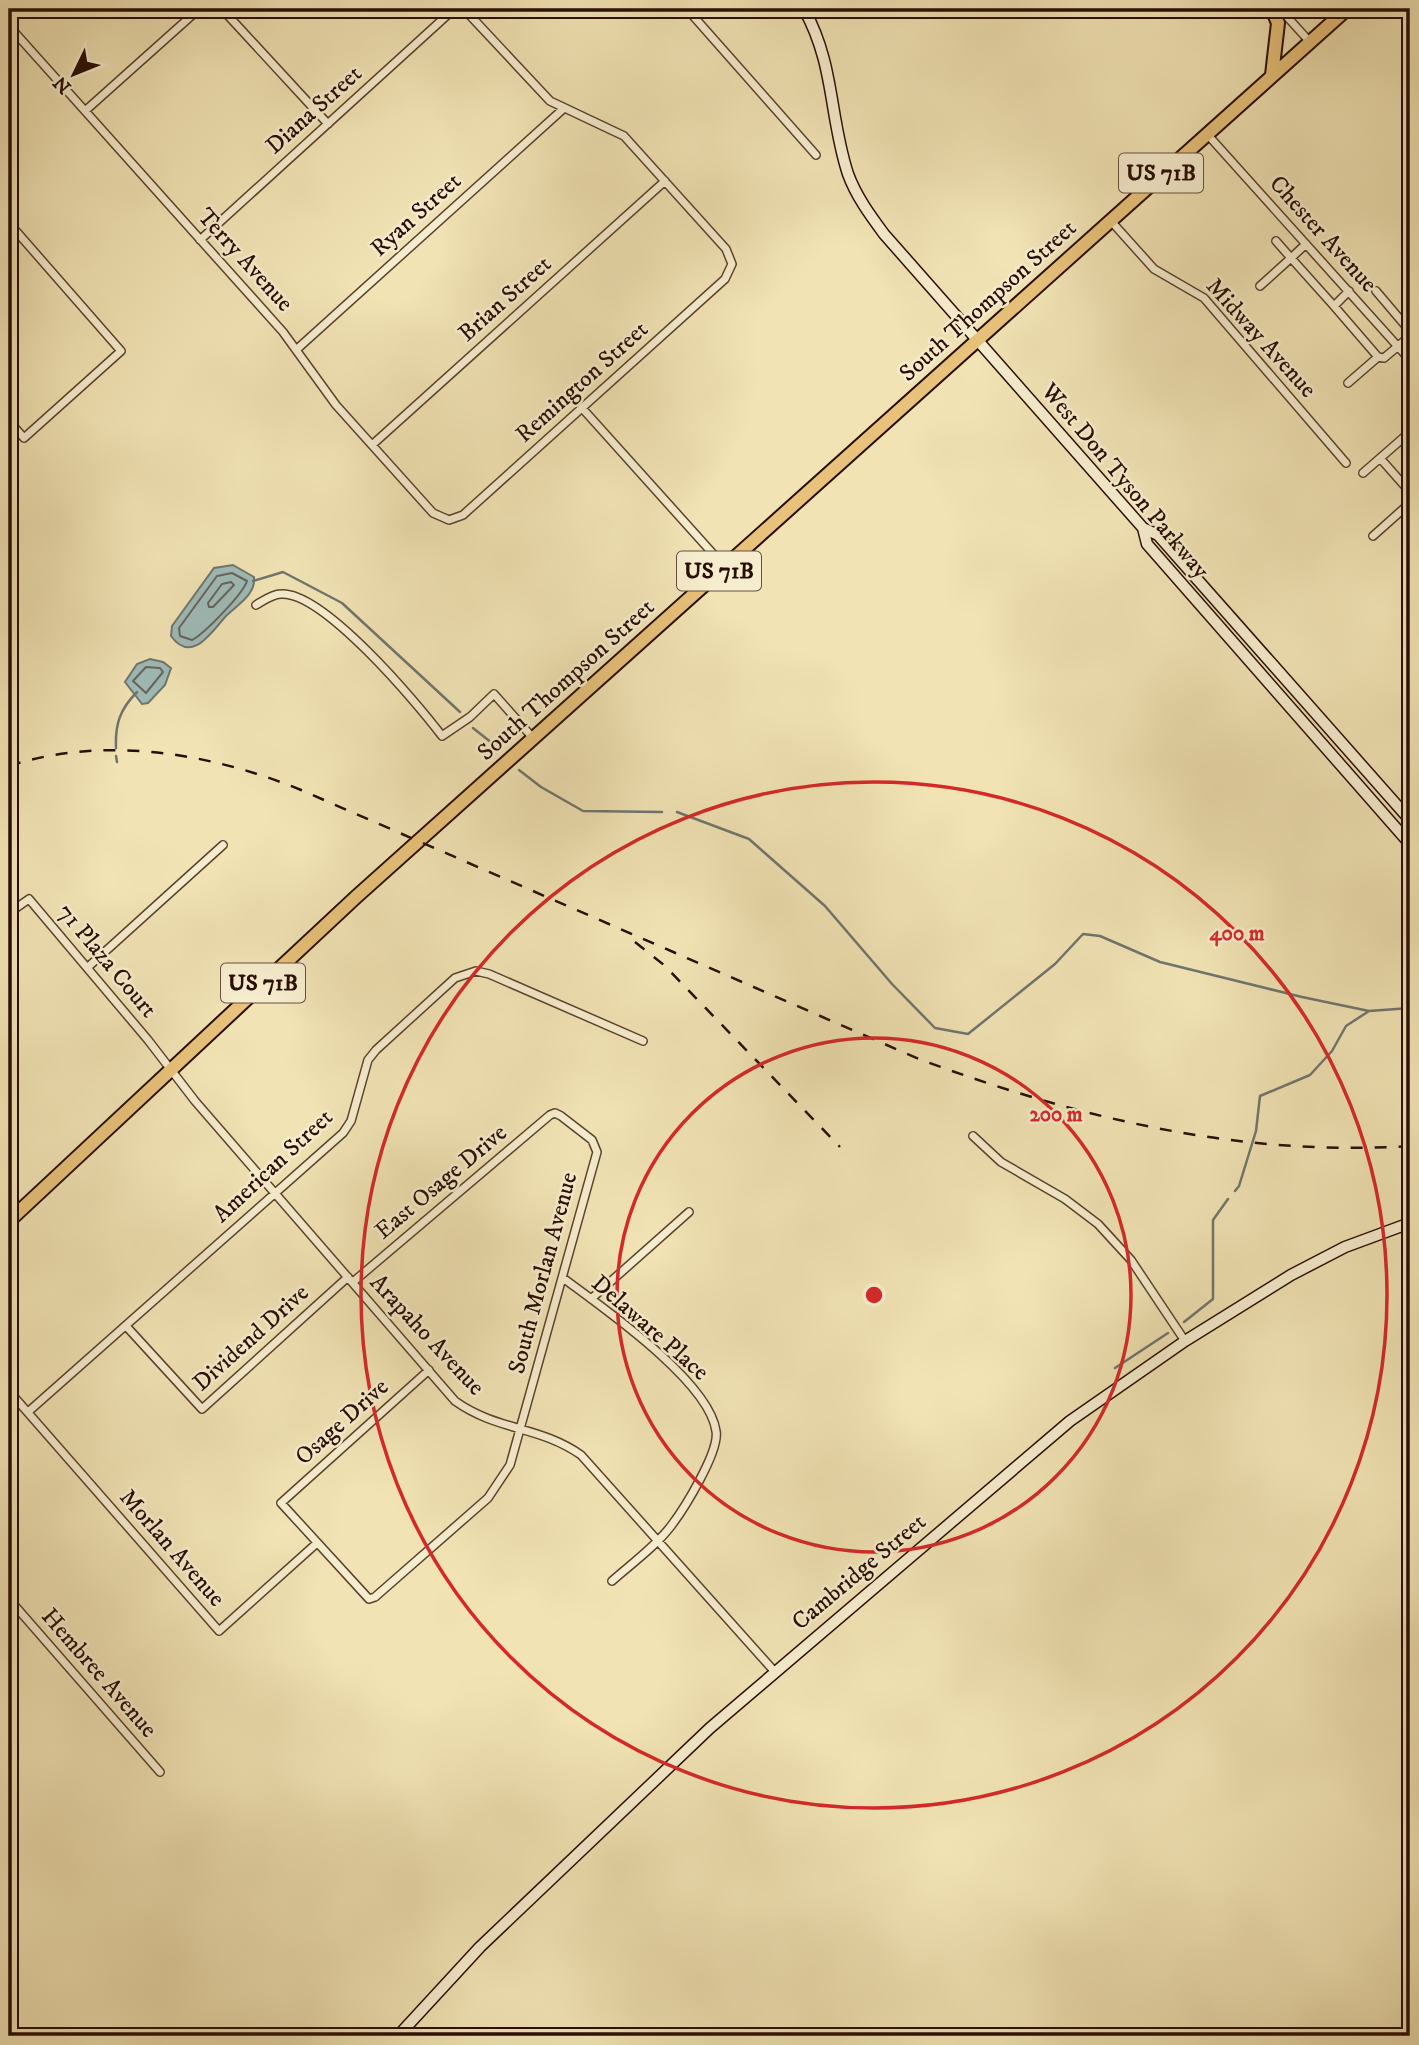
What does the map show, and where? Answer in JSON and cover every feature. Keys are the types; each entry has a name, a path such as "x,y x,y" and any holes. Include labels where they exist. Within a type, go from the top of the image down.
{"highway":[{"path":"1272,9 1278,23 1272,75"},
{"name":"South Thompson Street","path":"9,1221 170,1068 533,738 1347,9"}],"main road":[{"name":"West Don Tyson Parkway","path":"804,9 817,32 828,66 840,145 849,176 865,208 888,239 1143,528 1147,544 1410,844"},
{"path":"1143,528 1158,535 1410,820"},
{"name":"Cambridge Street","path":"398,2036 480,1947 710,1728 1070,1421 1185,1341 1288,1277 1335,1252 1410,1223"},
{"path":"1403,2036 1410,2030"}],"street":[{"path":"85,111 199,9"},
{"path":"222,9 328,124"},
{"name":"Diana Street","path":"200,240 454,9"},
{"path":"464,9 539,92 562,110 624,136 665,181"},
{"path":"687,9 816,155"},
{"path":"1280,9 1310,42"},
{"name":"Terry Avenue","path":"9,26 296,350 336,405 433,513 449,520"},
{"name":"Ryan Street","path":"296,350 562,110"},
{"name":"Chester Avenue","path":"1206,133 1410,360"},
{"name":"Remington Street","path":"449,520 463,515 725,279 732,264 726,249 665,181"},
{"name":"Brian Street","path":"372,445 665,181"},
{"name":"Midway Avenue","path":"1109,220 1158,273 1204,298 1346,463"},
{"path":"9,223 121,351 24,438 9,421"},
{"path":"1276,241 1378,357 1384,358 1410,333 1376,291"},
{"path":"1260,286 1306,244"},
{"path":"1334,306 1349,291"},
{"path":"1348,383 1378,357"},
{"path":"582,408 724,566"},
{"path":"1363,473 1410,432"},
{"path":"1380,458 1410,492"},
{"path":"1373,536 1410,503"},
{"path":"256,605 281,594 293,596 314,608 358,641 442,736 470,717 494,694 533,738"},
{"path":"88,967 223,845"},
{"name":"71 Plaza Court","path":"9,913 29,899 170,1068"},
{"name":"American Street","path":"28,1412 343,1133 351,1121 368,1060 376,1049 465,973 489,974 643,1041"},
{"name":"Arapaho Avenue","path":"170,1068 274,1193 456,1401 493,1423 545,1434 581,1455 775,1672"},
{"name":"East Osage Drive","path":"350,1280 555,1113 596,1145"},
{"path":"973,1136 1001,1162 1065,1199 1098,1224 1131,1260 1185,1341"},
{"name":"South Morlan Avenue","path":"317,1543 369,1599 375,1597 488,1497 510,1465 596,1145"},
{"path":"592,1299 689,1212"},
{"name":"Delaware Place","path":"562,1278 592,1299 694,1388 710,1411 717,1432 714,1451 671,1526 612,1581"},
{"name":"Dividend Drive","path":"126,1326 202,1409 350,1280"},
{"name":"Osage Drive","path":"317,1543 281,1503 429,1370"},
{"name":"Morlan Avenue","path":"9,1391 219,1631 317,1543"},
{"name":"Hembree Avenue","path":"9,1599 160,1772"}],"water":[{"path":"233,565 254,577 249,594 201,642 186,647 179,644 171,636 172,626 214,568"},
{"path":"150,659 163,662 171,668 165,685 148,703 142,704 125,682 137,664"}],"waterway":[{"path":"253,581 283,572 342,603 460,712"},
{"path":"116,748 120,717 137,692"},
{"path":"473,728 497,747"},
{"path":"116,756 117,762"},
{"path":"519,770 541,787 583,811 662,812"},
{"path":"677,812 749,839 825,906 892,984 935,1028 968,1034 1055,964 1083,934 1100,936 1160,962 1302,997 1369,1011 1410,1008"},
{"path":"1235,1191 1239,1186 1256,1131 1260,1096 1310,1075 1332,1051 1346,1026 1369,1011"},
{"path":"1184,1322 1213,1299 1213,1220 1228,1199"},
{"path":"1115,1368 1168,1333"}],"railway":[{"path":"9,766 82,751 119,750 157,752 231,766 301,790 919,1059 979,1080 1099,1115 1222,1139 1347,1148 1410,1146"},
{"path":"635,942 664,965 840,1147"}]}
